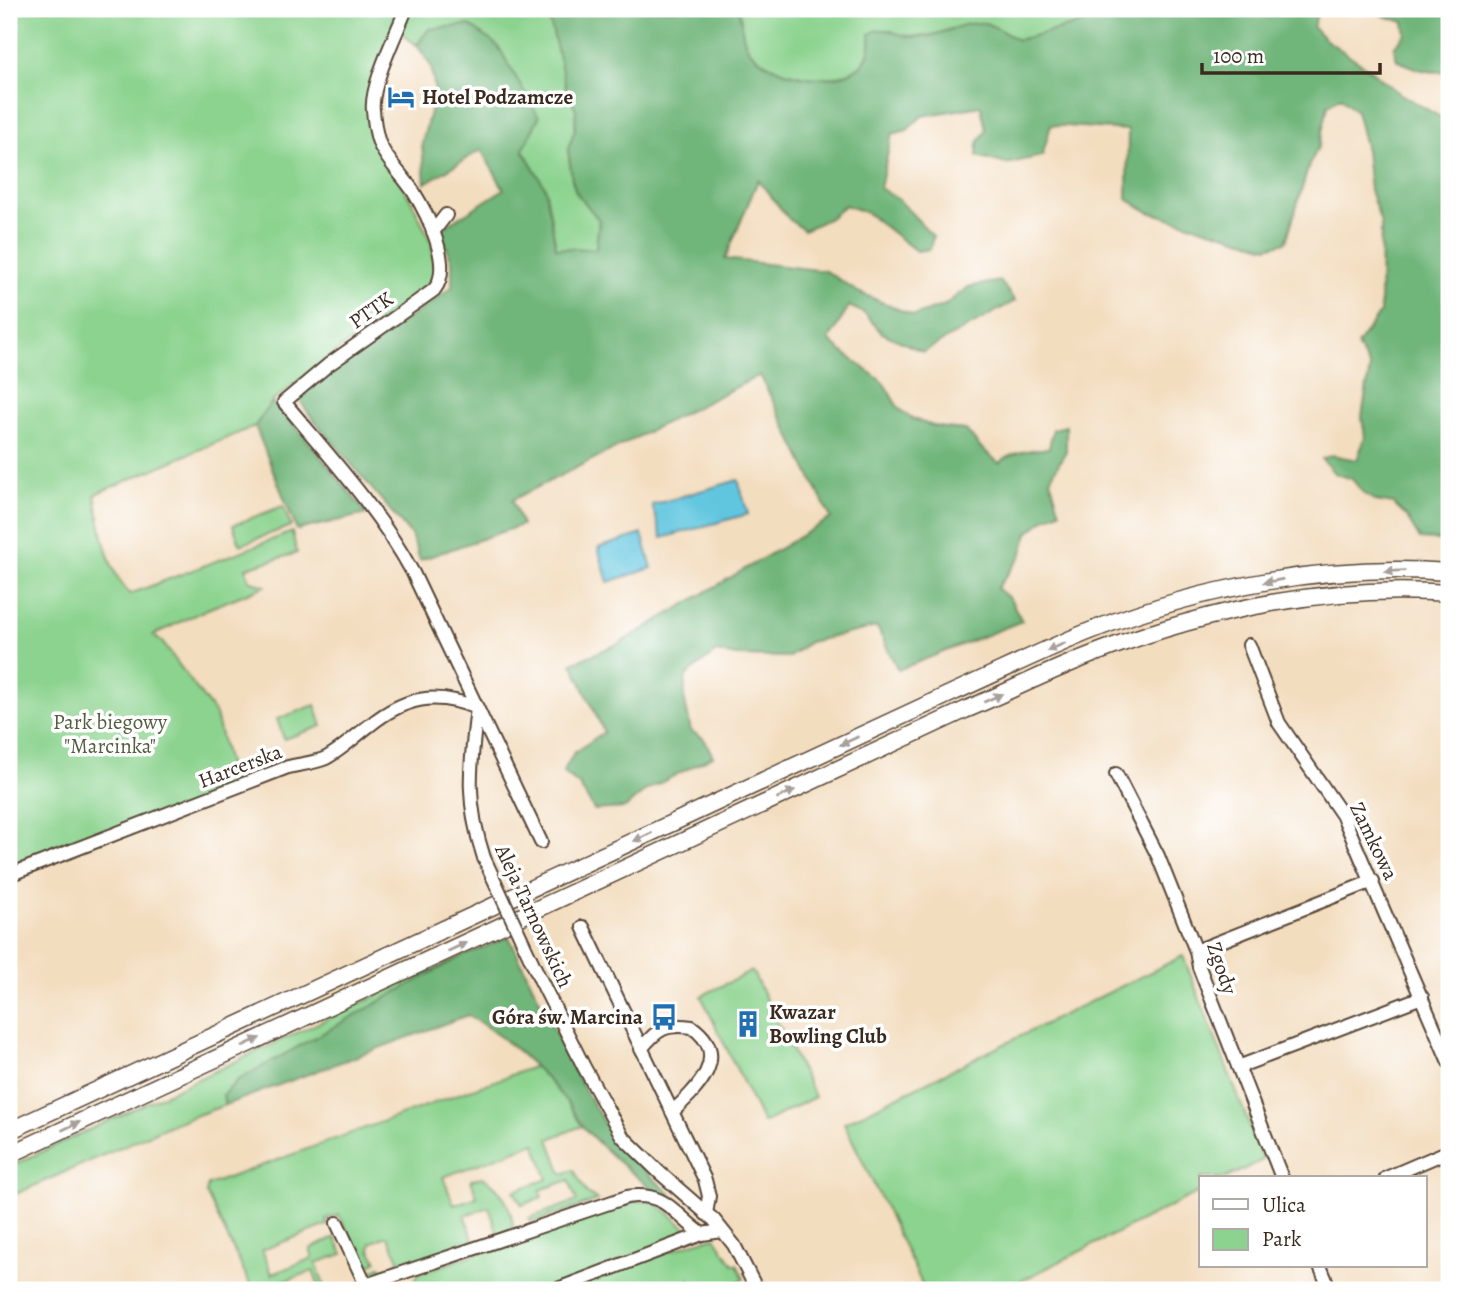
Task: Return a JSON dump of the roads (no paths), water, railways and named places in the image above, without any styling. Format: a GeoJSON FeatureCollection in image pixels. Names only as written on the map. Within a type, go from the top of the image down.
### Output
{"type":"FeatureCollection","features":[{"type":"Feature","properties":{"kind":"main road"},"geometry":{"type":"LineString","coordinates":[[9,1131],[1094,629],[1156,608],[1283,579],[1371,572],[1449,572]]}},
{"type":"Feature","properties":{"kind":"main road"},"geometry":{"type":"LineString","coordinates":[[9,1154],[965,710],[1100,651],[1180,623],[1235,610],[1290,601],[1387,593],[1449,593]]}},
{"type":"Feature","properties":{"kind":"street","name":"PTTK"},"geometry":{"type":"LineString","coordinates":[[284,402],[328,365],[439,284],[441,270],[433,232],[413,192],[380,147],[373,106],[375,90],[407,9]]}},
{"type":"Feature","properties":{"kind":"street"},"geometry":{"type":"LineString","coordinates":[[433,232],[446,215]]}},
{"type":"Feature","properties":{"kind":"street","name":"Aleja Tarnowskich"},"geometry":{"type":"LineString","coordinates":[[284,402],[394,537],[541,842]]}},
{"type":"Feature","properties":{"kind":"street","name":"Zamkowa"},"geometry":{"type":"LineString","coordinates":[[1250,645],[1279,723],[1343,816],[1449,1062]]}},
{"type":"Feature","properties":{"kind":"street","name":"Harcerska"},"geometry":{"type":"LineString","coordinates":[[9,875],[288,767],[323,760],[399,705],[425,698],[448,698],[477,708]]}},
{"type":"Feature","properties":{"kind":"street","name":"Aleja Tarnowskich"},"geometry":{"type":"LineString","coordinates":[[477,708],[469,795],[473,826],[484,858],[540,979],[584,1068],[622,1136],[722,1231],[734,1245],[757,1290]]}},
{"type":"Feature","properties":{"kind":"street","name":"Zgody"},"geometry":{"type":"LineString","coordinates":[[1116,774],[1158,856],[1281,1176]]}},
{"type":"Feature","properties":{"kind":"street"},"geometry":{"type":"LineString","coordinates":[[1196,951],[1373,881]]}},
{"type":"Feature","properties":{"kind":"street","name":"Aleja Tarnowskich"},"geometry":{"type":"LineString","coordinates":[[583,927],[705,1180],[709,1196],[706,1214]]}},
{"type":"Feature","properties":{"kind":"street"},"geometry":{"type":"LineString","coordinates":[[1238,1067],[1422,997]]}},
{"type":"Feature","properties":{"kind":"street"},"geometry":{"type":"LineString","coordinates":[[641,1049],[653,1035],[670,1026],[692,1027],[705,1039],[709,1067],[697,1088],[672,1112]]}},
{"type":"Feature","properties":{"kind":"street"},"geometry":{"type":"LineString","coordinates":[[1392,1176],[1449,1151]]}},
{"type":"Feature","properties":{"kind":"street"},"geometry":{"type":"LineString","coordinates":[[353,1290],[627,1197],[654,1197],[664,1202],[702,1234]]}},
{"type":"Feature","properties":{"kind":"street"},"geometry":{"type":"LineString","coordinates":[[337,1223],[366,1286]]}},
{"type":"Feature","properties":{"kind":"street"},"geometry":{"type":"LineString","coordinates":[[555,1290],[702,1234],[722,1231]]}},
{"type":"Feature","properties":{"kind":"street"},"geometry":{"type":"LineString","coordinates":[[1321,1268],[1330,1290]]}},
{"type":"Feature","properties":{"kind":"water"},"geometry":{"type":"Polygon","coordinates":[[[738,480],[748,514],[662,538],[652,505],[738,480]]]}},
{"type":"Feature","properties":{"kind":"water"},"geometry":{"type":"Polygon","coordinates":[[[642,534],[652,568],[608,582],[598,548],[642,534]]]}},
{"type":"Feature","properties":{"kind":"place","name":"Hotel Podzamcze"},"geometry":{"type":"Point","coordinates":[401,97]}},
{"type":"Feature","properties":{"kind":"place","name":"Góra św. Marcina"},"geometry":{"type":"Point","coordinates":[664,1017]}},
{"type":"Feature","properties":{"kind":"place","name":"Kwazar Bowling Club"},"geometry":{"type":"Point","coordinates":[748,1024]}},
{"type":"Feature","properties":{"kind":"park label","name":"Park biegowy \"Marcinka\""},"geometry":{"type":"Point","coordinates":[110,734]}}]}
